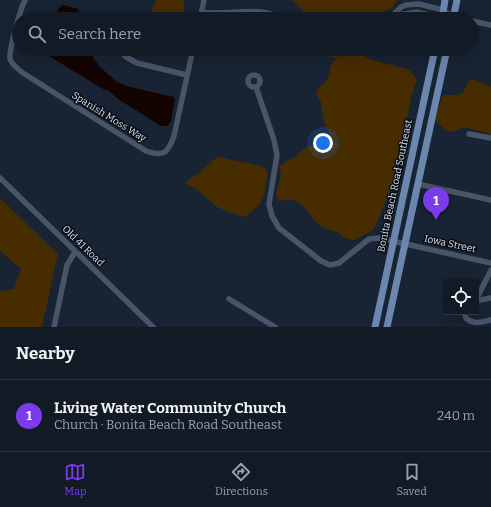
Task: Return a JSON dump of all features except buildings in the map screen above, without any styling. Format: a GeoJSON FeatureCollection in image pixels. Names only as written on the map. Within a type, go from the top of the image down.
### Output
{"type":"FeatureCollection","features":[{"type":"Feature","properties":{"kind":"main road"},"geometry":{"type":"LineString","coordinates":[[443,10],[445,0]]}},
{"type":"Feature","properties":{"kind":"main road"},"geometry":{"type":"LineString","coordinates":[[454,12],[457,0]]}},
{"type":"Feature","properties":{"kind":"main road","name":"Bonita Beach Road Southeast"},"geometry":{"type":"LineString","coordinates":[[375,327],[434,56]]}},
{"type":"Feature","properties":{"kind":"main road"},"geometry":{"type":"LineString","coordinates":[[387,327],[445,56]]}},
{"type":"Feature","properties":{"kind":"street","name":"Spanish Moss Way"},"geometry":{"type":"LineString","coordinates":[[20,12],[25,0]]}},
{"type":"Feature","properties":{"kind":"street"},"geometry":{"type":"LineString","coordinates":[[202,12],[204,0]]}},
{"type":"Feature","properties":{"kind":"street"},"geometry":{"type":"LineString","coordinates":[[410,12],[418,12],[420,2]]}},
{"type":"Feature","properties":{"kind":"street"},"geometry":{"type":"LineString","coordinates":[[396,12],[406,5],[420,2],[446,12]]}},
{"type":"Feature","properties":{"kind":"street"},"geometry":{"type":"LineString","coordinates":[[479,22],[491,25]]}},
{"type":"Feature","properties":{"kind":"street","name":"Spanish Moss Way"},"geometry":{"type":"LineString","coordinates":[[12,47],[10,60],[28,77],[146,151],[154,154],[162,153],[169,149],[174,136],[191,56]]}},
{"type":"Feature","properties":{"kind":"street"},"geometry":{"type":"LineString","coordinates":[[125,56],[137,63],[187,75]]}},
{"type":"Feature","properties":{"kind":"street","name":"Iowa Street"},"geometry":{"type":"LineString","coordinates":[[256,87],[274,140],[277,155],[269,204],[272,216],[279,228],[321,261],[330,265],[339,263],[369,239],[379,238],[491,263]]}},
{"type":"Feature","properties":{"kind":"street"},"geometry":{"type":"LineString","coordinates":[[469,134],[491,138]]}},
{"type":"Feature","properties":{"kind":"street","name":"Old 41 Road"},"geometry":{"type":"LineString","coordinates":[[0,178],[153,327]]}},
{"type":"Feature","properties":{"kind":"street"},"geometry":{"type":"LineString","coordinates":[[418,184],[491,200]]}},
{"type":"Feature","properties":{"kind":"street"},"geometry":{"type":"LineString","coordinates":[[54,327],[67,264],[75,252]]}},
{"type":"Feature","properties":{"kind":"street"},"geometry":{"type":"LineString","coordinates":[[479,294],[491,270]]}},
{"type":"Feature","properties":{"kind":"street"},"geometry":{"type":"LineString","coordinates":[[479,300],[491,298]]}},
{"type":"Feature","properties":{"kind":"street"},"geometry":{"type":"LineString","coordinates":[[229,299],[275,327]]}},
{"type":"Feature","properties":{"kind":"street"},"geometry":{"type":"LineString","coordinates":[[465,315],[466,318],[472,322],[491,320]]}},
{"type":"Feature","properties":{"kind":"shaded area"},"geometry":{"type":"Polygon","coordinates":[[[156,0],[184,0],[184,12],[152,12],[156,0]]]}},
{"type":"Feature","properties":{"kind":"shaded area"},"geometry":{"type":"Polygon","coordinates":[[[292,0],[398,0],[392,8],[382,12],[303,11],[292,0]]]}},
{"type":"Feature","properties":{"kind":"shaded area"},"geometry":{"type":"Polygon","coordinates":[[[63,5],[78,9],[79,12],[57,12],[63,5]]]}},
{"type":"Feature","properties":{"kind":"shaded area"},"geometry":{"type":"Polygon","coordinates":[[[49,56],[92,56],[100,67],[117,82],[130,87],[174,97],[175,100],[171,121],[167,126],[161,126],[118,99],[109,91],[103,89],[49,56]]]}},
{"type":"Feature","properties":{"kind":"shaded area"},"geometry":{"type":"Polygon","coordinates":[[[326,56],[365,56],[365,58],[407,69],[417,79],[412,94],[390,194],[374,229],[355,240],[351,240],[338,232],[323,227],[316,222],[300,203],[290,200],[282,201],[277,198],[276,195],[281,174],[279,168],[284,162],[295,157],[307,147],[321,142],[329,135],[324,123],[321,102],[316,94],[318,89],[328,78],[333,62],[338,58],[326,56]]]}},
{"type":"Feature","properties":{"kind":"shaded area"},"geometry":{"type":"Polygon","coordinates":[[[473,79],[491,87],[491,134],[463,127],[452,132],[446,131],[437,122],[436,116],[443,95],[457,95],[463,93],[468,82],[473,79]]]}},
{"type":"Feature","properties":{"kind":"shaded area"},"geometry":{"type":"Polygon","coordinates":[[[219,157],[261,166],[267,171],[266,183],[261,200],[255,209],[244,217],[217,207],[196,189],[187,185],[185,182],[219,157]]]}},
{"type":"Feature","properties":{"kind":"shaded area"},"geometry":{"type":"Polygon","coordinates":[[[0,198],[58,254],[42,327],[0,327],[0,291],[14,289],[21,269],[0,251],[0,198]]]}},
{"type":"Feature","properties":{"kind":"place","name":"Living Water Community Church"},"geometry":{"type":"Point","coordinates":[436,220]}}]}
